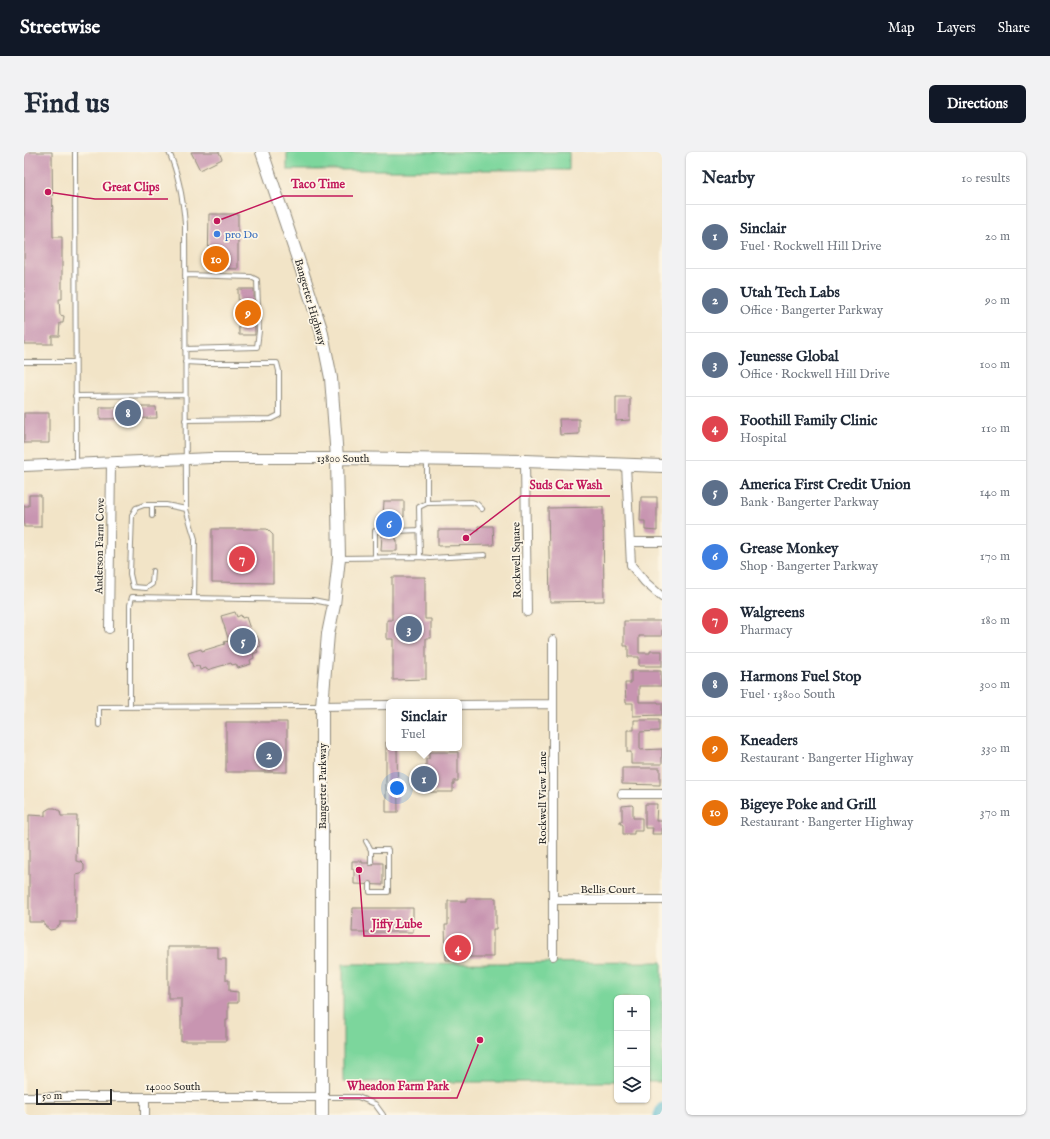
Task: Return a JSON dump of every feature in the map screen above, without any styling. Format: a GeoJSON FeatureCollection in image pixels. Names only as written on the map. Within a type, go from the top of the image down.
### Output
{"type":"FeatureCollection","features":[{"type":"Feature","properties":{"kind":"main road","name":"Bangerter Highway"},"geometry":{"type":"LineString","coordinates":[[262,152],[321,329],[331,378],[337,458]]}},
{"type":"Feature","properties":{"kind":"main road","name":"13800 South"},"geometry":{"type":"LineString","coordinates":[[337,458],[427,458],[662,466]]}},
{"type":"Feature","properties":{"kind":"main road","name":"Bangerter Parkway"},"geometry":{"type":"LineString","coordinates":[[322,1115],[322,706],[328,634],[334,604],[339,558],[337,458]]}},
{"type":"Feature","properties":{"kind":"street","name":"13800 South"},"geometry":{"type":"LineString","coordinates":[[24,466],[211,458],[337,458]]}},
{"type":"Feature","properties":{"kind":"street","name":"Rockwell Square"},"geometry":{"type":"LineString","coordinates":[[524,461],[528,612]]}},
{"type":"Feature","properties":{"kind":"street","name":"Anderson Farm Cove"},"geometry":{"type":"LineString","coordinates":[[109,629],[111,463]]}},
{"type":"Feature","properties":{"kind":"street"},"geometry":{"type":"LineString","coordinates":[[626,465],[631,564],[645,582],[662,597]]}},
{"type":"Feature","properties":{"kind":"street"},"geometry":{"type":"LineString","coordinates":[[630,542],[662,542]]}},
{"type":"Feature","properties":{"kind":"street","name":"Rockwell View Lane"},"geometry":{"type":"LineString","coordinates":[[553,640],[553,956]]}},
{"type":"Feature","properties":{"kind":"street"},"geometry":{"type":"LineString","coordinates":[[462,704],[552,704]]}},
{"type":"Feature","properties":{"kind":"street"},"geometry":{"type":"LineString","coordinates":[[322,706],[386,705]]}},
{"type":"Feature","properties":{"kind":"street"},"geometry":{"type":"LineString","coordinates":[[622,794],[662,794]]}},
{"type":"Feature","properties":{"kind":"street","name":"Bellis Court"},"geometry":{"type":"LineString","coordinates":[[554,900],[662,900]]}},
{"type":"Feature","properties":{"kind":"street","name":"14000 South"},"geometry":{"type":"LineString","coordinates":[[24,1097],[322,1097]]}},
{"type":"Feature","properties":{"kind":"street"},"geometry":{"type":"LineString","coordinates":[[145,1097],[145,1115]]}},
{"type":"Feature","properties":{"kind":"lane"},"geometry":{"type":"LineString","coordinates":[[75,152],[76,464]]}},
{"type":"Feature","properties":{"kind":"lane"},"geometry":{"type":"LineString","coordinates":[[169,152],[175,167],[182,195],[185,224],[186,509],[195,539],[194,598]]}},
{"type":"Feature","properties":{"kind":"lane"},"geometry":{"type":"LineString","coordinates":[[185,275],[251,277],[257,280],[259,331],[257,347],[185,349]]}},
{"type":"Feature","properties":{"kind":"lane"},"geometry":{"type":"LineString","coordinates":[[24,362],[75,362]]}},
{"type":"Feature","properties":{"kind":"lane"},"geometry":{"type":"LineString","coordinates":[[185,362],[277,363],[279,370],[278,415],[271,420],[185,420]]}},
{"type":"Feature","properties":{"kind":"lane"},"geometry":{"type":"LineString","coordinates":[[75,396],[185,395]]}},
{"type":"Feature","properties":{"kind":"lane"},"geometry":{"type":"LineString","coordinates":[[427,458],[427,502]]}},
{"type":"Feature","properties":{"kind":"lane"},"geometry":{"type":"LineString","coordinates":[[420,557],[420,507],[427,502],[472,502],[477,504],[482,509]]}},
{"type":"Feature","properties":{"kind":"lane"},"geometry":{"type":"LineString","coordinates":[[130,707],[130,605],[133,587],[130,574],[132,515],[136,508],[152,504],[186,509]]}},
{"type":"Feature","properties":{"kind":"lane"},"geometry":{"type":"LineString","coordinates":[[152,504],[152,516]]}},
{"type":"Feature","properties":{"kind":"lane"},"geometry":{"type":"LineString","coordinates":[[396,531],[420,530]]}},
{"type":"Feature","properties":{"kind":"lane"},"geometry":{"type":"LineString","coordinates":[[375,557],[375,531],[382,531]]}},
{"type":"Feature","properties":{"kind":"lane"},"geometry":{"type":"LineString","coordinates":[[339,558],[430,558],[484,555]]}},
{"type":"Feature","properties":{"kind":"lane"},"geometry":{"type":"LineString","coordinates":[[133,587],[146,588],[152,584],[153,571]]}},
{"type":"Feature","properties":{"kind":"lane"},"geometry":{"type":"LineString","coordinates":[[132,597],[313,600],[334,604]]}},
{"type":"Feature","properties":{"kind":"lane"},"geometry":{"type":"LineString","coordinates":[[99,725],[99,707],[322,706]]}},
{"type":"Feature","properties":{"kind":"lane"},"geometry":{"type":"LineString","coordinates":[[366,841],[371,850],[371,863]]}},
{"type":"Feature","properties":{"kind":"lane"},"geometry":{"type":"LineString","coordinates":[[370,884],[370,892],[388,892],[388,850],[371,850]]}},
{"type":"Feature","properties":{"kind":"lane"},"geometry":{"type":"LineString","coordinates":[[322,1097],[358,1097],[375,1104],[383,1115]]}},
{"type":"Feature","properties":{"kind":"green space"},"geometry":{"type":"Polygon","coordinates":[[[287,152],[569,152],[569,170],[287,170],[287,152]]]}},
{"type":"Feature","properties":{"kind":"green space"},"geometry":{"type":"Polygon","coordinates":[[[662,962],[662,1082],[650,1082],[650,995],[614,995],[614,1082],[343,1082],[343,964],[662,962]]]}},
{"type":"Feature","properties":{"kind":"building"},"geometry":{"type":"Polygon","coordinates":[[[24,152],[52,152],[53,237],[62,237],[62,299],[59,299],[60,315],[64,316],[63,323],[60,323],[59,336],[52,336],[52,344],[24,344],[24,152]]]}},
{"type":"Feature","properties":{"kind":"building"},"geometry":{"type":"Polygon","coordinates":[[[191,152],[219,152],[222,159],[200,170],[191,152]]]}},
{"type":"Feature","properties":{"kind":"building"},"geometry":{"type":"Polygon","coordinates":[[[209,214],[238,214],[238,269],[208,268],[209,214]]]}},
{"type":"Feature","properties":{"kind":"building"},"geometry":{"type":"Polygon","coordinates":[[[238,289],[254,289],[255,335],[239,335],[238,289]]]}},
{"type":"Feature","properties":{"kind":"building"},"geometry":{"type":"Polygon","coordinates":[[[616,397],[630,397],[630,420],[616,421],[616,397]]]}},
{"type":"Feature","properties":{"kind":"building"},"geometry":{"type":"Polygon","coordinates":[[[100,407],[156,407],[157,418],[100,419],[100,407]]]}},
{"type":"Feature","properties":{"kind":"building"},"geometry":{"type":"Polygon","coordinates":[[[24,413],[49,413],[49,443],[24,443],[24,413]]]}},
{"type":"Feature","properties":{"kind":"building"},"geometry":{"type":"Polygon","coordinates":[[[559,419],[579,419],[579,434],[560,435],[559,419]]]}},
{"type":"Feature","properties":{"kind":"building"},"geometry":{"type":"Polygon","coordinates":[[[29,495],[41,495],[41,527],[24,527],[24,506],[29,506],[29,495]]]}},
{"type":"Feature","properties":{"kind":"building"},"geometry":{"type":"Polygon","coordinates":[[[641,497],[657,497],[657,531],[645,530],[645,521],[640,521],[641,497]]]}},
{"type":"Feature","properties":{"kind":"building"},"geometry":{"type":"Polygon","coordinates":[[[384,501],[404,501],[404,517],[396,517],[397,551],[381,551],[384,501]]]}},
{"type":"Feature","properties":{"kind":"building"},"geometry":{"type":"Polygon","coordinates":[[[603,507],[604,601],[550,602],[548,508],[603,507]]]}},
{"type":"Feature","properties":{"kind":"building"},"geometry":{"type":"Polygon","coordinates":[[[478,526],[493,526],[494,545],[438,546],[438,530],[478,530],[478,526]]]}},
{"type":"Feature","properties":{"kind":"building"},"geometry":{"type":"Polygon","coordinates":[[[212,529],[267,529],[273,535],[273,583],[212,582],[212,529]]]}},
{"type":"Feature","properties":{"kind":"building"},"geometry":{"type":"Polygon","coordinates":[[[392,577],[425,577],[425,619],[431,619],[431,638],[426,638],[426,679],[393,680],[393,639],[387,639],[387,620],[392,620],[392,577]]]}},
{"type":"Feature","properties":{"kind":"building"},"geometry":{"type":"Polygon","coordinates":[[[235,612],[237,617],[241,615],[242,618],[246,617],[253,638],[257,636],[261,646],[256,648],[258,652],[253,654],[254,658],[250,660],[251,664],[238,668],[236,664],[232,665],[231,663],[207,670],[206,668],[200,670],[199,666],[193,667],[188,653],[201,649],[202,651],[225,644],[224,642],[229,641],[221,616],[235,612]]]}},
{"type":"Feature","properties":{"kind":"building"},"geometry":{"type":"Polygon","coordinates":[[[624,621],[662,621],[662,636],[639,636],[639,653],[662,651],[662,666],[639,666],[639,657],[628,657],[628,646],[624,646],[624,621]]]}},
{"type":"Feature","properties":{"kind":"building"},"geometry":{"type":"Polygon","coordinates":[[[631,671],[661,671],[661,686],[639,686],[639,702],[662,703],[662,715],[633,716],[633,703],[626,703],[625,683],[631,683],[631,671]]]}},
{"type":"Feature","properties":{"kind":"building"},"geometry":{"type":"Polygon","coordinates":[[[634,720],[659,720],[659,731],[640,732],[640,750],[662,749],[662,764],[631,764],[631,752],[627,752],[627,730],[634,730],[634,720]]]}},
{"type":"Feature","properties":{"kind":"building"},"geometry":{"type":"Polygon","coordinates":[[[226,722],[287,722],[287,772],[226,772],[226,722]]]}},
{"type":"Feature","properties":{"kind":"building"},"geometry":{"type":"Polygon","coordinates":[[[386,751],[397,751],[398,812],[386,812],[386,751]]]}},
{"type":"Feature","properties":{"kind":"building"},"geometry":{"type":"Polygon","coordinates":[[[429,752],[458,752],[458,781],[454,781],[453,792],[429,792],[429,786],[426,786],[426,759],[429,759],[429,752]]]}},
{"type":"Feature","properties":{"kind":"building"},"geometry":{"type":"Polygon","coordinates":[[[622,768],[660,768],[660,785],[622,784],[622,768]]]}},
{"type":"Feature","properties":{"kind":"building"},"geometry":{"type":"Polygon","coordinates":[[[645,804],[657,804],[656,821],[662,821],[662,834],[652,834],[653,828],[645,828],[645,804]]]}},
{"type":"Feature","properties":{"kind":"building"},"geometry":{"type":"Polygon","coordinates":[[[632,805],[633,818],[642,818],[642,831],[634,831],[634,834],[623,834],[623,825],[620,823],[620,821],[622,821],[622,806],[632,805]]]}},
{"type":"Feature","properties":{"kind":"building"},"geometry":{"type":"Polygon","coordinates":[[[50,808],[55,808],[60,811],[61,816],[77,816],[76,861],[81,862],[84,865],[84,870],[81,874],[76,875],[76,922],[60,922],[60,925],[55,929],[50,930],[44,925],[44,922],[29,922],[29,815],[45,816],[45,811],[50,808]]]}},
{"type":"Feature","properties":{"kind":"building"},"geometry":{"type":"Polygon","coordinates":[[[352,861],[362,861],[362,863],[383,863],[383,885],[354,884],[354,869],[352,869],[352,861]]]}},
{"type":"Feature","properties":{"kind":"building"},"geometry":{"type":"Polygon","coordinates":[[[466,898],[496,898],[496,929],[493,929],[493,957],[464,957],[464,960],[446,960],[445,925],[448,925],[448,901],[466,901],[466,898]]]}},
{"type":"Feature","properties":{"kind":"building"},"geometry":{"type":"Polygon","coordinates":[[[353,908],[413,908],[413,932],[352,932],[353,908]]]}},
{"type":"Feature","properties":{"kind":"building"},"geometry":{"type":"Polygon","coordinates":[[[168,947],[218,947],[218,959],[226,959],[226,980],[229,980],[229,991],[238,992],[238,1003],[228,1003],[226,1041],[181,1041],[181,998],[168,998],[168,947]]]}},
{"type":"Feature","properties":{"kind":"waterway"},"geometry":{"type":"LineString","coordinates":[[659,1115],[662,1108]]}},
{"type":"Feature","properties":{"kind":"place","name":"Great Clips"},"geometry":{"type":"Point","coordinates":[48,192]}},
{"type":"Feature","properties":{"kind":"place","name":"Taco Time"},"geometry":{"type":"Point","coordinates":[217,221]}},
{"type":"Feature","properties":{"kind":"place","name":"pro Do"},"geometry":{"type":"Point","coordinates":[217,234]}},
{"type":"Feature","properties":{"kind":"place","name":"Bigeye Poke and Grill"},"geometry":{"type":"Point","coordinates":[216,259]}},
{"type":"Feature","properties":{"kind":"place","name":"Kneaders"},"geometry":{"type":"Point","coordinates":[248,313]}},
{"type":"Feature","properties":{"kind":"place","name":"Harmons Fuel Stop"},"geometry":{"type":"Point","coordinates":[128,413]}},
{"type":"Feature","properties":{"kind":"place","name":"Grease Monkey"},"geometry":{"type":"Point","coordinates":[389,524]}},
{"type":"Feature","properties":{"kind":"place","name":"Suds Car Wash"},"geometry":{"type":"Point","coordinates":[466,538]}},
{"type":"Feature","properties":{"kind":"place","name":"Walgreens"},"geometry":{"type":"Point","coordinates":[242,559]}},
{"type":"Feature","properties":{"kind":"place","name":"Jeunesse Global"},"geometry":{"type":"Point","coordinates":[409,629]}},
{"type":"Feature","properties":{"kind":"place","name":"America First Credit Union"},"geometry":{"type":"Point","coordinates":[243,641]}},
{"type":"Feature","properties":{"kind":"place","name":"Utah Tech Labs"},"geometry":{"type":"Point","coordinates":[269,755]}},
{"type":"Feature","properties":{"kind":"place","name":"Sinclair"},"geometry":{"type":"Point","coordinates":[424,779]}},
{"type":"Feature","properties":{"kind":"place","name":"Jiffy Lube"},"geometry":{"type":"Point","coordinates":[359,870]}},
{"type":"Feature","properties":{"kind":"place","name":"Foothill Family Clinic"},"geometry":{"type":"Point","coordinates":[458,948]}},
{"type":"Feature","properties":{"kind":"place","name":"Wheadon Farm Park"},"geometry":{"type":"Point","coordinates":[480,1040]}}]}
